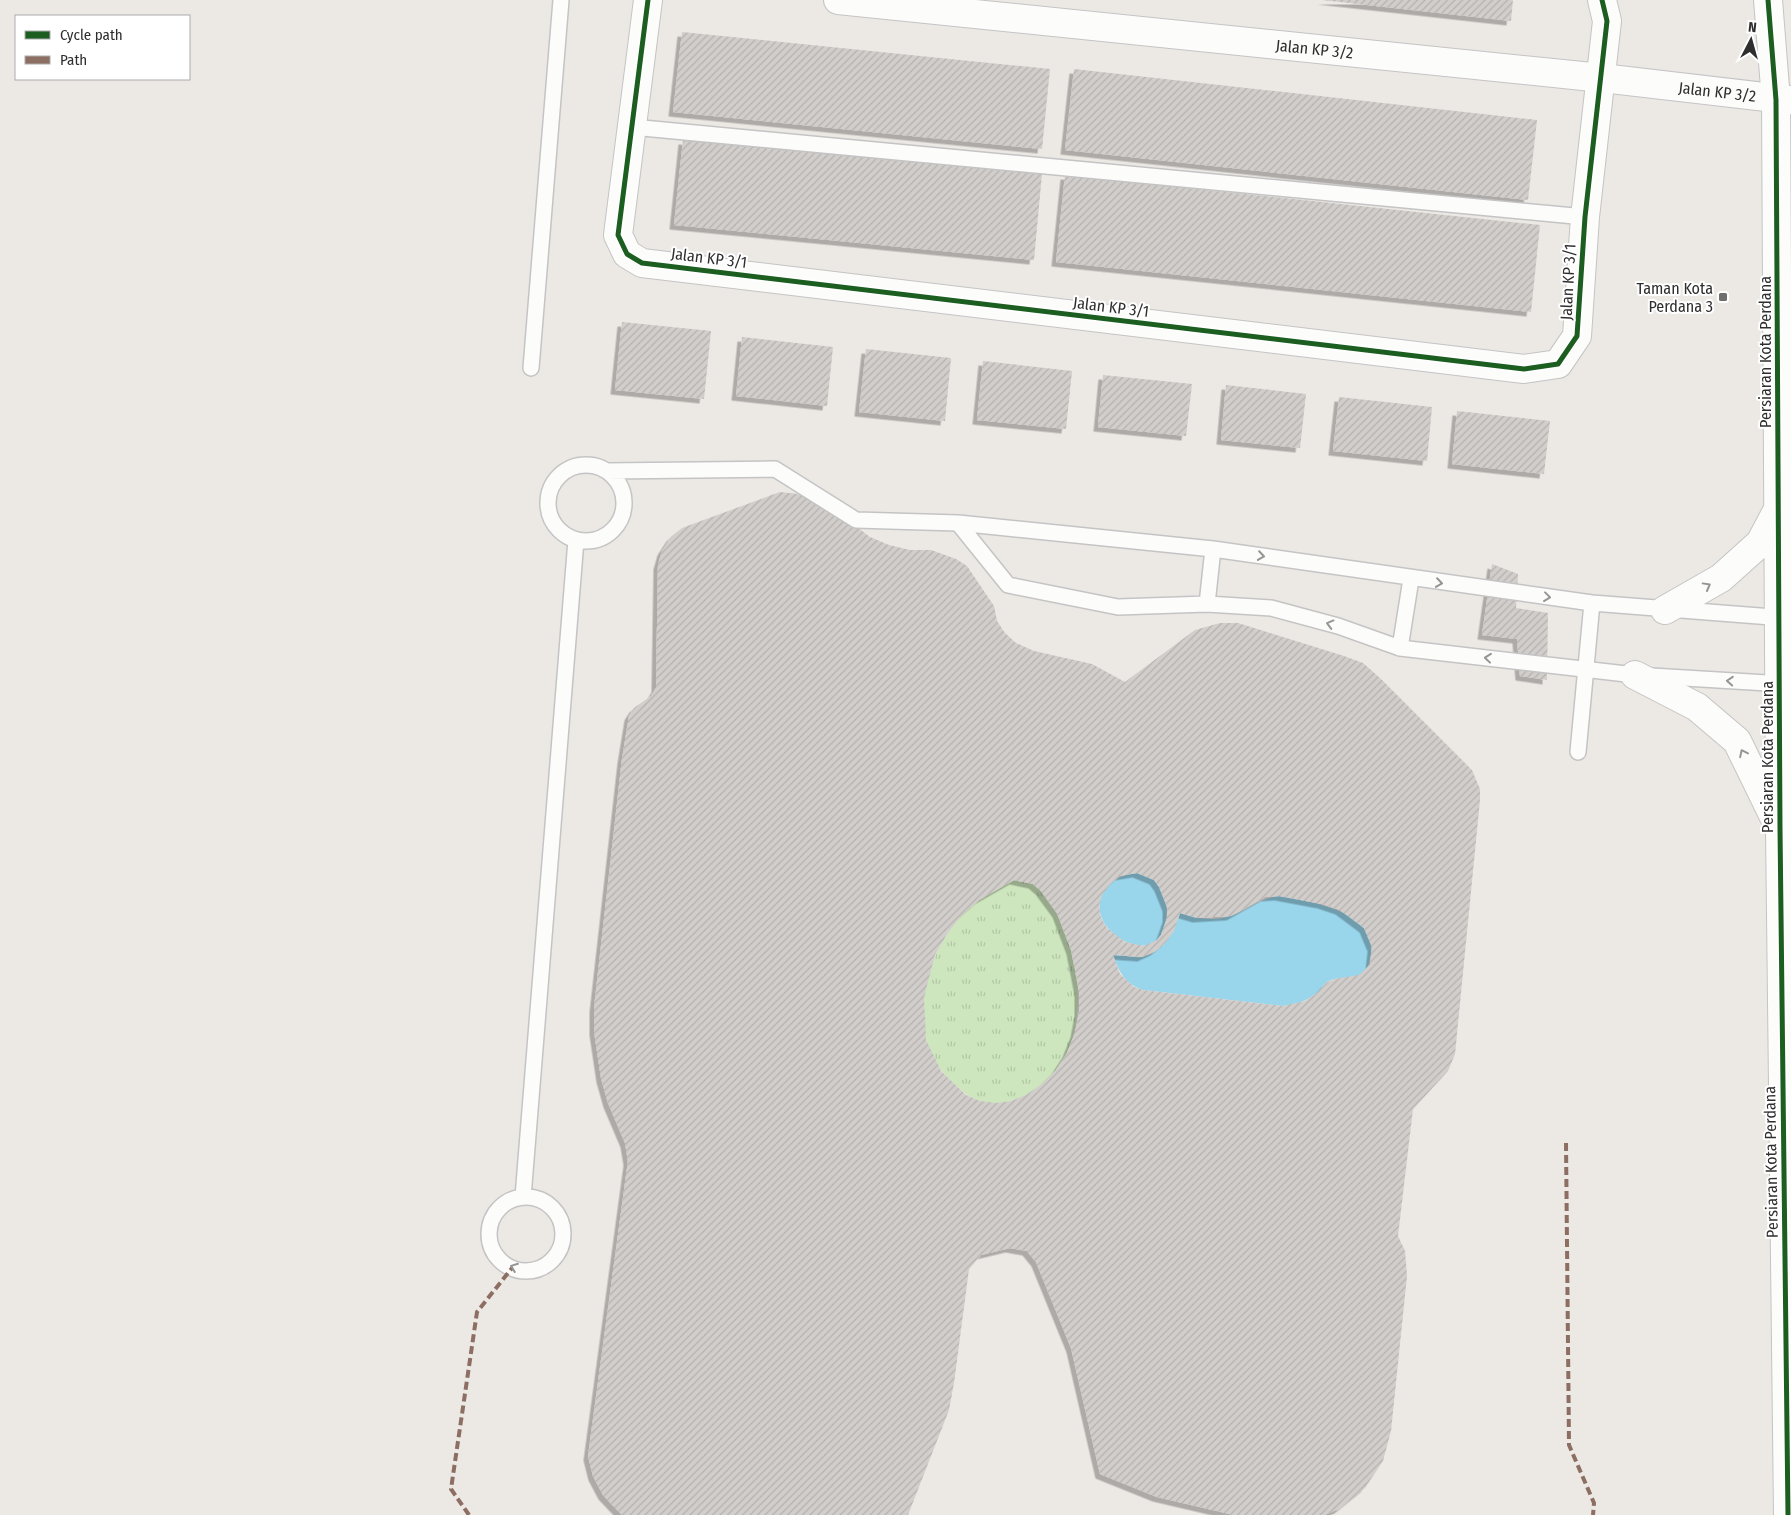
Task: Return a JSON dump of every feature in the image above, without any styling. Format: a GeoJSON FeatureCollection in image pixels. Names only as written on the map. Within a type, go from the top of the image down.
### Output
{"type":"FeatureCollection","features":[{"type":"Feature","properties":{"kind":"street","name":"Jalan KP 3/1"},"geometry":{"type":"LineString","coordinates":[[648,0],[618,235],[626,254],[642,263],[1524,369],[1558,364],[1577,336],[1585,217],[1607,21],[1602,0]]}},
{"type":"Feature","properties":{"kind":"street","name":"Jalan KP 3/2"},"geometry":{"type":"LineString","coordinates":[[838,0],[1602,78],[1784,100]]}},
{"type":"Feature","properties":{"kind":"street","name":"Persiaran Kota Perdana"},"geometry":{"type":"LineString","coordinates":[[1768,0],[1784,100],[1778,508],[1785,618],[1785,684],[1780,828],[1787,1046],[1788,1515]]}},
{"type":"Feature","properties":{"kind":"street"},"geometry":{"type":"LineString","coordinates":[[1664,610],[1721,578],[1760,543],[1778,508]]}},
{"type":"Feature","properties":{"kind":"street"},"geometry":{"type":"LineString","coordinates":[[1635,675],[1697,707],[1737,741],[1780,828]]}},
{"type":"Feature","properties":{"kind":"lane"},"geometry":{"type":"LineString","coordinates":[[531,368],[562,0]]}},
{"type":"Feature","properties":{"kind":"lane"},"geometry":{"type":"LineString","coordinates":[[632,127],[1585,217]]}},
{"type":"Feature","properties":{"kind":"lane"},"geometry":{"type":"LineString","coordinates":[[582,465],[595,466],[607,471],[616,479],[623,495],[623,512],[618,523],[610,532],[600,538],[576,540],[565,534],[555,525],[549,513],[548,500],[551,487],[558,476],[569,468],[582,465]]}},
{"type":"Feature","properties":{"kind":"lane"},"geometry":{"type":"LineString","coordinates":[[607,471],[775,469],[856,520],[958,523],[1213,549],[1411,579],[1592,603],[1785,618]]}},
{"type":"Feature","properties":{"kind":"lane"},"geometry":{"type":"LineString","coordinates":[[958,523],[1008,584],[1118,607],[1208,604],[1271,608],[1338,626],[1400,648],[1635,675],[1785,684]]}},
{"type":"Feature","properties":{"kind":"lane"},"geometry":{"type":"LineString","coordinates":[[523,1197],[576,540]]}},
{"type":"Feature","properties":{"kind":"lane"},"geometry":{"type":"LineString","coordinates":[[1208,604],[1213,549]]}},
{"type":"Feature","properties":{"kind":"lane"},"geometry":{"type":"LineString","coordinates":[[1400,648],[1411,579]]}},
{"type":"Feature","properties":{"kind":"lane"},"geometry":{"type":"LineString","coordinates":[[1578,752],[1592,603]]}},
{"type":"Feature","properties":{"kind":"lane"},"geometry":{"type":"LineString","coordinates":[[523,1197],[536,1198],[546,1203],[555,1212],[563,1234],[561,1246],[551,1260],[536,1269],[512,1268],[501,1261],[493,1252],[489,1240],[489,1228],[494,1216],[501,1207],[511,1200],[523,1197]]}},
{"type":"Feature","properties":{"kind":"green space"},"geometry":{"type":"Polygon","coordinates":[[[1014,880],[1030,883],[1044,894],[1065,931],[1074,960],[1078,990],[1076,1021],[1068,1049],[1054,1074],[1033,1092],[1005,1102],[992,1103],[970,1097],[935,1062],[926,1040],[923,1002],[932,964],[950,930],[973,905],[1014,880]]]}},
{"type":"Feature","properties":{"kind":"water"},"geometry":{"type":"Polygon","coordinates":[[[1137,873],[1149,877],[1160,886],[1167,907],[1166,922],[1161,935],[1153,943],[1142,946],[1118,937],[1108,928],[1101,916],[1100,903],[1105,890],[1112,883],[1123,876],[1137,873]]]}},
{"type":"Feature","properties":{"kind":"water"},"geometry":{"type":"Polygon","coordinates":[[[1279,896],[1322,905],[1352,918],[1363,927],[1370,939],[1371,953],[1365,971],[1352,977],[1329,981],[1308,999],[1283,1006],[1143,990],[1127,981],[1115,961],[1113,955],[1142,957],[1156,951],[1167,941],[1180,913],[1205,919],[1224,918],[1265,899],[1279,896]]]}},
{"type":"Feature","properties":{"kind":"building"},"geometry":{"type":"Polygon","coordinates":[[[1322,0],[1513,0],[1511,21],[1322,0]]]}},
{"type":"Feature","properties":{"kind":"building"},"geometry":{"type":"Polygon","coordinates":[[[682,32],[1050,69],[1042,149],[673,112],[682,32]]]}},
{"type":"Feature","properties":{"kind":"building"},"geometry":{"type":"Polygon","coordinates":[[[1074,69],[1537,120],[1528,200],[1065,150],[1074,69]]]}},
{"type":"Feature","properties":{"kind":"building"},"geometry":{"type":"Polygon","coordinates":[[[683,140],[1042,174],[1034,260],[674,225],[683,140]]]}},
{"type":"Feature","properties":{"kind":"building"},"geometry":{"type":"Polygon","coordinates":[[[1065,175],[1540,225],[1531,312],[1056,262],[1065,175]]]}},
{"type":"Feature","properties":{"kind":"building"},"geometry":{"type":"Polygon","coordinates":[[[622,322],[711,331],[704,399],[615,390],[622,322]]]}},
{"type":"Feature","properties":{"kind":"building"},"geometry":{"type":"Polygon","coordinates":[[[742,337],[833,347],[827,406],[736,396],[742,337]]]}},
{"type":"Feature","properties":{"kind":"building"},"geometry":{"type":"Polygon","coordinates":[[[866,349],[951,358],[945,421],[859,412],[866,349]]]}},
{"type":"Feature","properties":{"kind":"building"},"geometry":{"type":"Polygon","coordinates":[[[983,361],[1072,371],[1066,429],[977,420],[983,361]]]}},
{"type":"Feature","properties":{"kind":"building"},"geometry":{"type":"Polygon","coordinates":[[[1103,375],[1192,384],[1186,436],[1098,427],[1103,375]]]}},
{"type":"Feature","properties":{"kind":"building"},"geometry":{"type":"Polygon","coordinates":[[[1226,385],[1306,394],[1300,448],[1221,440],[1226,385]]]}},
{"type":"Feature","properties":{"kind":"building"},"geometry":{"type":"Polygon","coordinates":[[[1339,397],[1432,407],[1427,461],[1333,451],[1339,397]]]}},
{"type":"Feature","properties":{"kind":"building"},"geometry":{"type":"Polygon","coordinates":[[[1457,411],[1550,421],[1544,474],[1452,464],[1457,411]]]}},
{"type":"Feature","properties":{"kind":"building"},"geometry":{"type":"Polygon","coordinates":[[[780,492],[798,494],[828,505],[870,537],[889,545],[910,550],[931,550],[956,559],[967,566],[994,606],[997,621],[1005,633],[1016,643],[1034,651],[1092,664],[1125,682],[1195,630],[1220,623],[1238,623],[1363,663],[1472,770],[1480,789],[1480,800],[1455,1054],[1448,1071],[1413,1109],[1398,1236],[1405,1251],[1407,1276],[1391,1431],[1383,1461],[1365,1488],[1339,1509],[1324,1515],[1234,1515],[1157,1497],[1100,1474],[1071,1348],[1036,1262],[1027,1251],[1010,1248],[981,1255],[969,1269],[949,1410],[908,1515],[622,1515],[603,1495],[593,1476],[588,1456],[628,1161],[625,1143],[608,1103],[601,1078],[594,1031],[594,1008],[622,759],[629,716],[634,708],[651,696],[656,688],[658,565],[662,551],[671,537],[682,528],[780,492]],[[1137,873],[1119,876],[1112,882],[1102,895],[1099,906],[1101,918],[1107,928],[1125,942],[1144,946],[1157,940],[1161,935],[1167,918],[1167,907],[1154,880],[1137,873]],[[1014,880],[979,900],[961,916],[947,934],[935,955],[924,997],[926,1040],[941,1071],[966,1095],[980,1101],[996,1103],[1011,1101],[1026,1095],[1042,1084],[1056,1070],[1067,1053],[1075,1033],[1079,1012],[1079,991],[1071,950],[1057,913],[1040,890],[1033,884],[1014,880]],[[1279,896],[1265,897],[1231,916],[1197,918],[1180,913],[1174,931],[1166,942],[1155,951],[1142,957],[1113,955],[1120,974],[1134,987],[1143,990],[1283,1006],[1305,1001],[1317,993],[1326,983],[1334,979],[1359,975],[1370,965],[1372,947],[1364,928],[1340,910],[1322,904],[1279,896]]]}},
{"type":"Feature","properties":{"kind":"building"},"geometry":{"type":"Polygon","coordinates":[[[1492,564],[1518,574],[1516,608],[1548,613],[1547,680],[1520,676],[1517,639],[1482,635],[1492,564]]]}},
{"type":"Feature","properties":{"kind":"marked path"},"geometry":{"type":"LineString","coordinates":[[1566,1143],[1569,1445],[1594,1503],[1593,1515]]}},
{"type":"Feature","properties":{"kind":"marked path"},"geometry":{"type":"LineString","coordinates":[[469,1515],[451,1489],[477,1312],[512,1268]]}},
{"type":"Feature","properties":{"kind":"cycle path"},"geometry":{"type":"LineString","coordinates":[[648,0],[618,235],[627,254],[642,263],[1524,369],[1558,364],[1577,336],[1585,217],[1607,21],[1602,0]]}},
{"type":"Feature","properties":{"kind":"cycle path"},"geometry":{"type":"LineString","coordinates":[[1768,0],[1776,100],[1780,828],[1788,1515]]}},
{"type":"Feature","properties":{"kind":"place","name":"Taman Kota Perdana 3"},"geometry":{"type":"Point","coordinates":[1723,297]}}]}
